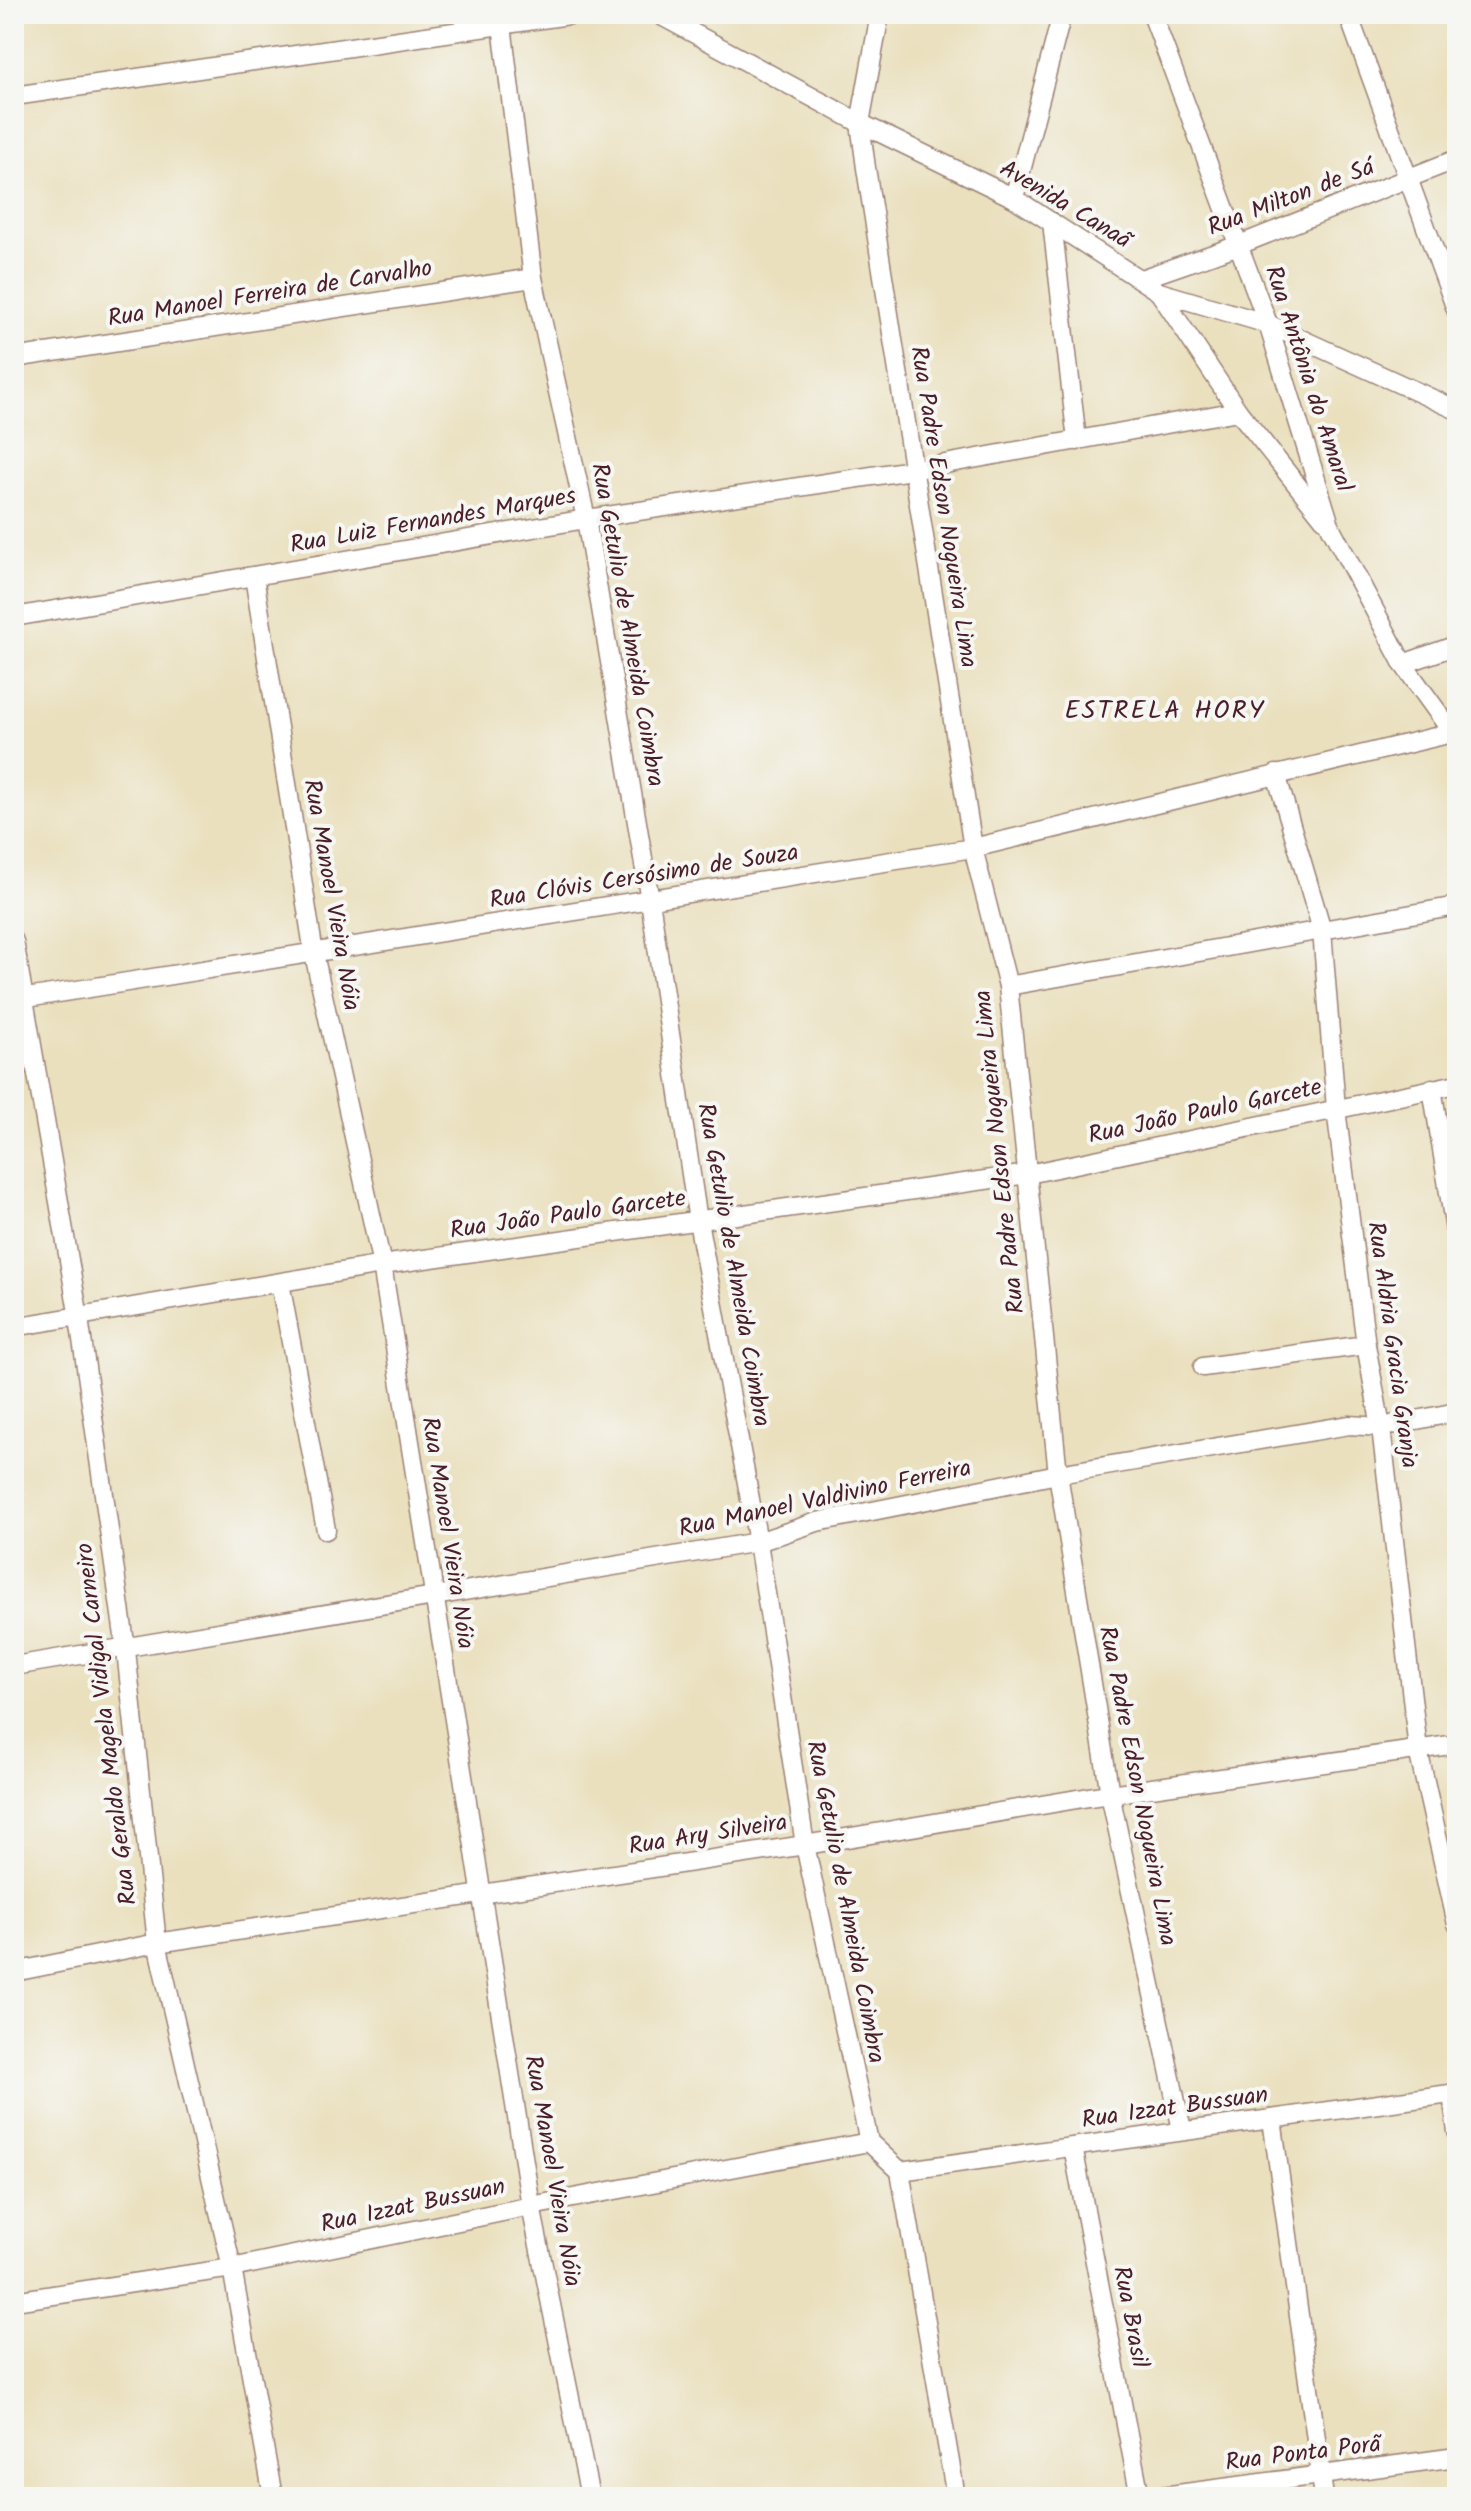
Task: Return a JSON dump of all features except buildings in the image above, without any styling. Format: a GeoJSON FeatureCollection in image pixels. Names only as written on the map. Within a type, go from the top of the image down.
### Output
{"type":"FeatureCollection","features":[{"type":"Feature","properties":{"kind":"street"},"geometry":{"type":"LineString","coordinates":[[14,96],[576,14]]}},
{"type":"Feature","properties":{"kind":"street","name":"Avenida Canaã"},"geometry":{"type":"LineString","coordinates":[[658,14],[860,123],[1014,198],[1159,292],[1268,324],[1457,410]]}},
{"type":"Feature","properties":{"kind":"street"},"geometry":{"type":"LineString","coordinates":[[860,123],[880,14]]}},
{"type":"Feature","properties":{"kind":"street"},"geometry":{"type":"LineString","coordinates":[[1014,198],[1062,14]]}},
{"type":"Feature","properties":{"kind":"street","name":"Rua Antônia do Amaral"},"geometry":{"type":"LineString","coordinates":[[1152,14],[1268,324],[1331,528],[1403,664],[1455,736]]}},
{"type":"Feature","properties":{"kind":"street"},"geometry":{"type":"LineString","coordinates":[[1348,14],[1457,312]]}},
{"type":"Feature","properties":{"kind":"street","name":"Rua Getulio de Almeida Coimbra"},"geometry":{"type":"LineString","coordinates":[[502,25],[533,278],[586,519],[650,900],[698,1221],[758,1542],[805,1845],[869,2142]]}},
{"type":"Feature","properties":{"kind":"street","name":"Rua Padre Edson Nogueira Lima"},"geometry":{"type":"LineString","coordinates":[[860,123],[973,848],[1008,986],[1058,1474],[1110,1794],[1182,2130]]}},
{"type":"Feature","properties":{"kind":"street","name":"Rua Milton de Sá"},"geometry":{"type":"LineString","coordinates":[[1141,279],[1239,245],[1457,159]]}},
{"type":"Feature","properties":{"kind":"street"},"geometry":{"type":"LineString","coordinates":[[1052,222],[1077,441]]}},
{"type":"Feature","properties":{"kind":"street","name":"Rua Manoel Ferreira de Carvalho"},"geometry":{"type":"LineString","coordinates":[[14,358],[533,278]]}},
{"type":"Feature","properties":{"kind":"street"},"geometry":{"type":"LineString","coordinates":[[1159,292],[1238,411],[1331,528]]}},
{"type":"Feature","properties":{"kind":"street","name":"Rua Luiz Fernandes Marques"},"geometry":{"type":"LineString","coordinates":[[14,617],[586,519],[912,470],[1238,411]]}},
{"type":"Feature","properties":{"kind":"street","name":"Rua Manoel Vieira Nóia"},"geometry":{"type":"LineString","coordinates":[[254,576],[314,954],[382,1265],[431,1595],[531,2206],[590,2497]]}},
{"type":"Feature","properties":{"kind":"street"},"geometry":{"type":"LineString","coordinates":[[1403,664],[1457,645]]}},
{"type":"Feature","properties":{"kind":"street","name":"Rua Clóvis Cersósimo de Souza"},"geometry":{"type":"LineString","coordinates":[[19,999],[973,848],[1276,774],[1455,736]]}},
{"type":"Feature","properties":{"kind":"street","name":"Rua Aldria Gracia Granja"},"geometry":{"type":"LineString","coordinates":[[1276,774],[1322,930],[1336,1109],[1366,1345],[1381,1427],[1418,1750],[1457,1924]]}},
{"type":"Feature","properties":{"kind":"street"},"geometry":{"type":"LineString","coordinates":[[1008,986],[1457,906]]}},
{"type":"Feature","properties":{"kind":"street","name":"Rua Geraldo Magela Vidigal Carneiro"},"geometry":{"type":"LineString","coordinates":[[14,941],[19,999],[79,1318],[126,1650],[157,1943],[232,2268],[273,2497]]}},
{"type":"Feature","properties":{"kind":"street","name":"Rua João Paulo Garcete"},"geometry":{"type":"LineString","coordinates":[[14,1327],[382,1265],[1028,1174],[1457,1084]]}},
{"type":"Feature","properties":{"kind":"street"},"geometry":{"type":"LineString","coordinates":[[1432,1088],[1457,1242]]}},
{"type":"Feature","properties":{"kind":"street"},"geometry":{"type":"LineString","coordinates":[[280,1283],[326,1530]]}},
{"type":"Feature","properties":{"kind":"street"},"geometry":{"type":"LineString","coordinates":[[1203,1367],[1366,1345]]}},
{"type":"Feature","properties":{"kind":"street","name":"Rua Manoel Valdivino Ferreira"},"geometry":{"type":"LineString","coordinates":[[14,1666],[126,1650],[431,1595],[758,1542],[817,1522],[1058,1474],[1349,1425],[1381,1427],[1457,1412]]}},
{"type":"Feature","properties":{"kind":"street","name":"Rua Ary Silveira"},"geometry":{"type":"LineString","coordinates":[[14,1972],[157,1943],[805,1845],[1110,1794],[1457,1744]]}},
{"type":"Feature","properties":{"kind":"street"},"geometry":{"type":"LineString","coordinates":[[1455,2093],[1457,2132]]}},
{"type":"Feature","properties":{"kind":"street","name":"Rua Izzat Bussuan"},"geometry":{"type":"LineString","coordinates":[[900,2171],[1455,2093]]}},
{"type":"Feature","properties":{"kind":"street"},"geometry":{"type":"LineString","coordinates":[[1272,2119],[1324,2497]]}},
{"type":"Feature","properties":{"kind":"street"},"geometry":{"type":"LineString","coordinates":[[869,2142],[900,2171],[956,2497]]}},
{"type":"Feature","properties":{"kind":"street","name":"Rua Izzat Bussuan"},"geometry":{"type":"LineString","coordinates":[[14,2301],[232,2268],[531,2206],[869,2142]]}},
{"type":"Feature","properties":{"kind":"street","name":"Rua Brasil"},"geometry":{"type":"LineString","coordinates":[[1073,2147],[1140,2497]]}},
{"type":"Feature","properties":{"kind":"street","name":"Rua Ponta Porã"},"geometry":{"type":"LineString","coordinates":[[1155,2497],[1457,2457]]}},
{"type":"Feature","properties":{"kind":"district","name":"ESTRELA HORY"},"geometry":{"type":"Point","coordinates":[1165,711]}}]}
